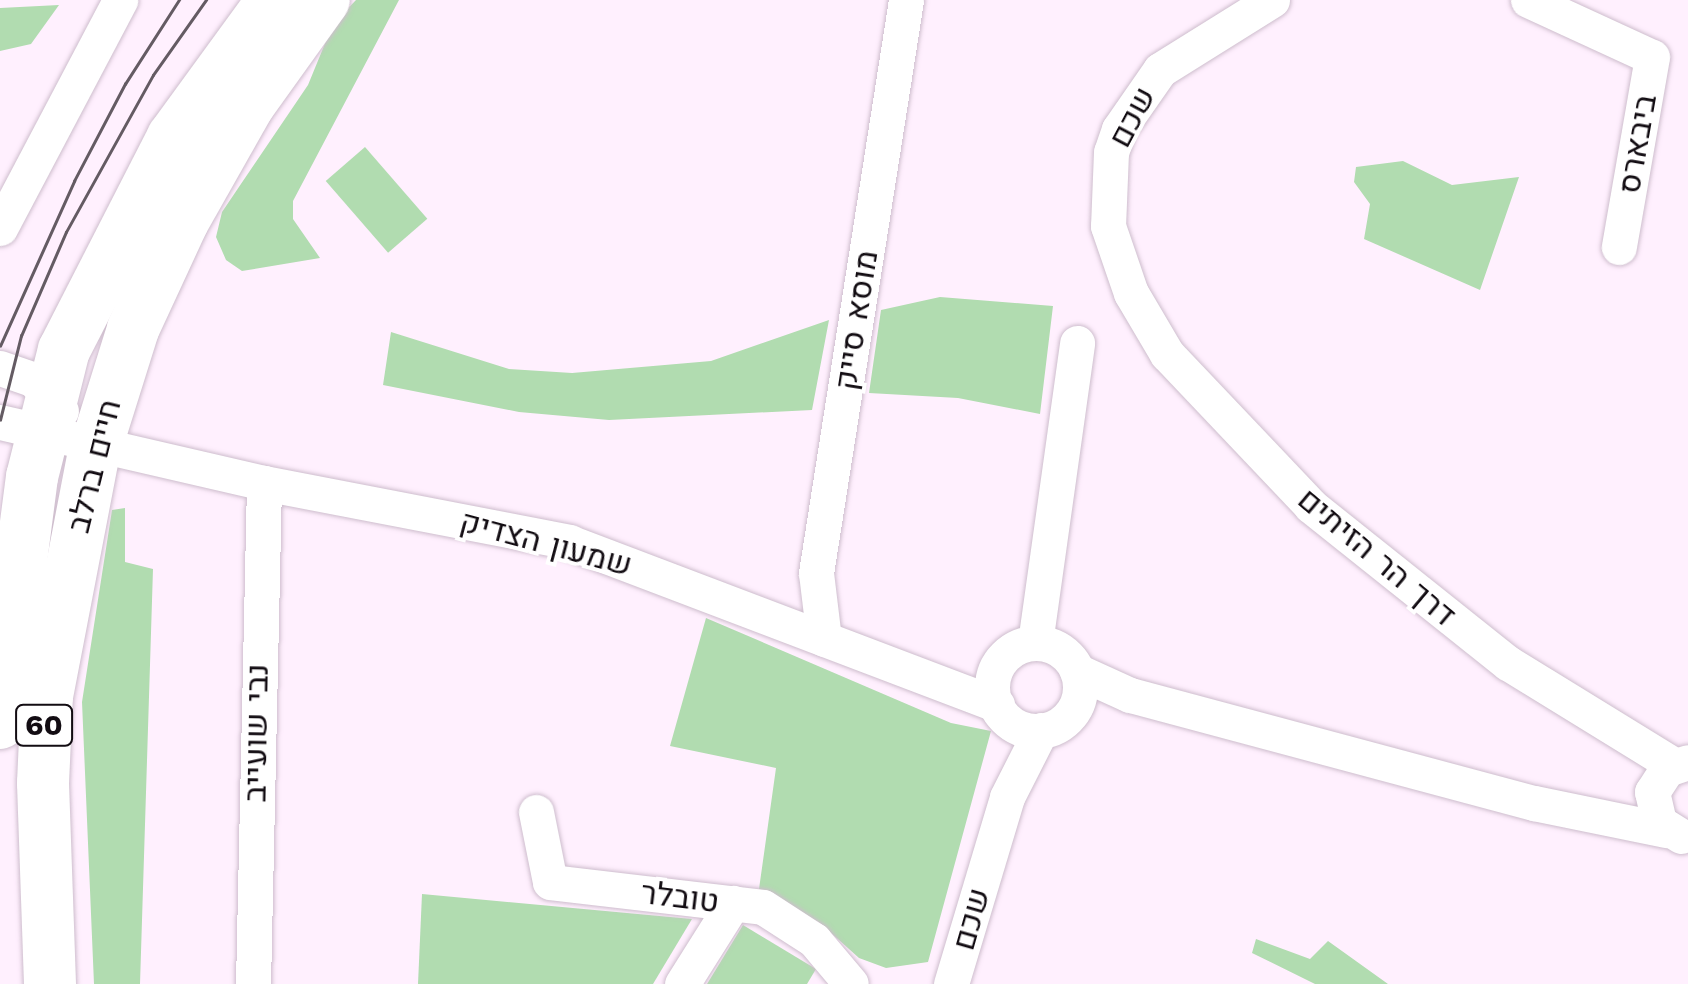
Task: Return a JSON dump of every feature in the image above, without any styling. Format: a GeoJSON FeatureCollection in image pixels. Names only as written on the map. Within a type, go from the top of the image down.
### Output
{"type":"FeatureCollection","features":[{"type":"Feature","properties":{"kind":"highway","name":"חיים ברלב"},"geometry":{"type":"LineString","coordinates":[[0,723],[60,422],[173,138],[273,0]]}},
{"type":"Feature","properties":{"kind":"highway","name":"חיים ברלב"},"geometry":{"type":"LineString","coordinates":[[50,984],[46,710],[60,422],[133,329],[182,221],[248,106],[324,0]]}},
{"type":"Feature","properties":{"kind":"street"},"geometry":{"type":"LineString","coordinates":[[0,228],[120,0]]}},
{"type":"Feature","properties":{"kind":"street","name":"מוסא סייק"},"geometry":{"type":"LineString","coordinates":[[824,638],[816,574],[906,0]]}},
{"type":"Feature","properties":{"kind":"street","name":"שכם"},"geometry":{"type":"LineString","coordinates":[[1131,293],[1108,226],[1111,152],[1132,104],[1160,70],[1272,0]]}},
{"type":"Feature","properties":{"kind":"street","name":"ביבארס"},"geometry":{"type":"LineString","coordinates":[[1528,0],[1652,57],[1619,247]]}},
{"type":"Feature","properties":{"kind":"street","name":"דרך הר הזיתים"},"geometry":{"type":"LineString","coordinates":[[1131,293],[1168,354],[1311,506],[1508,663],[1673,770]]}},
{"type":"Feature","properties":{"kind":"street"},"geometry":{"type":"LineString","coordinates":[[1036,643],[1077,343]]}},
{"type":"Feature","properties":{"kind":"street","name":"שמעון הצדיק"},"geometry":{"type":"LineString","coordinates":[[0,368],[24,374],[60,422],[264,483],[569,542],[824,638],[1016,719]]}},
{"type":"Feature","properties":{"kind":"street","name":"נבי שועייב"},"geometry":{"type":"LineString","coordinates":[[253,984],[264,483]]}},
{"type":"Feature","properties":{"kind":"street"},"geometry":{"type":"LineString","coordinates":[[1036,643],[1061,651],[1076,688],[1062,722],[1016,719],[997,666],[1016,648],[1036,643]]}},
{"type":"Feature","properties":{"kind":"street"},"geometry":{"type":"LineString","coordinates":[[1076,688],[1151,700],[1568,811],[1677,833]]}},
{"type":"Feature","properties":{"kind":"street","name":"שכם"},"geometry":{"type":"LineString","coordinates":[[951,984],[1006,796],[1016,719]]}},
{"type":"Feature","properties":{"kind":"street"},"geometry":{"type":"LineString","coordinates":[[1568,811],[1616,804],[1673,770]]}},
{"type":"Feature","properties":{"kind":"street"},"geometry":{"type":"LineString","coordinates":[[1673,770],[1652,802],[1677,833]]}},
{"type":"Feature","properties":{"kind":"street","name":"טובלר"},"geometry":{"type":"LineString","coordinates":[[536,812],[550,882],[733,904],[788,919],[837,962],[851,984]]}},
{"type":"Feature","properties":{"kind":"street"},"geometry":{"type":"LineString","coordinates":[[682,984],[733,904]]}},
{"type":"Feature","properties":{"kind":"green space"},"geometry":{"type":"Polygon","coordinates":[[[356,0],[399,0],[293,201],[293,219],[320,258],[242,271],[226,260],[216,237],[222,212],[308,85],[333,24],[356,0]]]}},
{"type":"Feature","properties":{"kind":"green space"},"geometry":{"type":"Polygon","coordinates":[[[59,5],[31,44],[0,51],[0,8],[59,5]]]}},
{"type":"Feature","properties":{"kind":"green space"},"geometry":{"type":"Polygon","coordinates":[[[365,147],[427,219],[388,253],[326,181],[365,147]]]}},
{"type":"Feature","properties":{"kind":"green space"},"geometry":{"type":"Polygon","coordinates":[[[1403,161],[1452,185],[1519,177],[1480,290],[1364,239],[1370,204],[1354,182],[1356,167],[1403,161]]]}},
{"type":"Feature","properties":{"kind":"green space"},"geometry":{"type":"Polygon","coordinates":[[[940,297],[1053,306],[1040,414],[958,398],[869,393],[881,310],[940,297]]]}},
{"type":"Feature","properties":{"kind":"green space"},"geometry":{"type":"Polygon","coordinates":[[[829,320],[812,410],[609,420],[519,412],[383,385],[391,332],[509,369],[572,373],[711,361],[829,320]]]}},
{"type":"Feature","properties":{"kind":"green space"},"geometry":{"type":"Polygon","coordinates":[[[125,508],[125,562],[153,569],[140,984],[94,984],[82,702],[112,510],[125,508]]]}},
{"type":"Feature","properties":{"kind":"green space"},"geometry":{"type":"Polygon","coordinates":[[[706,618],[951,723],[991,731],[928,962],[886,968],[859,958],[820,923],[759,889],[776,768],[670,746],[706,618]]]}},
{"type":"Feature","properties":{"kind":"green space"},"geometry":{"type":"Polygon","coordinates":[[[422,894],[692,919],[653,984],[418,984],[422,894]]]}},
{"type":"Feature","properties":{"kind":"green space"},"geometry":{"type":"Polygon","coordinates":[[[743,925],[816,969],[807,984],[707,984],[743,925]]]}},
{"type":"Feature","properties":{"kind":"green space"},"geometry":{"type":"Polygon","coordinates":[[[1256,939],[1310,959],[1328,941],[1388,984],[1315,984],[1252,953],[1256,939]]]}},
{"type":"Feature","properties":{"kind":"tram line"},"geometry":{"type":"LineString","coordinates":[[0,346],[74,181],[125,84],[179,0]]}},
{"type":"Feature","properties":{"kind":"tram line"},"geometry":{"type":"LineString","coordinates":[[0,420],[21,336],[66,232],[153,75],[206,0]]}}]}
